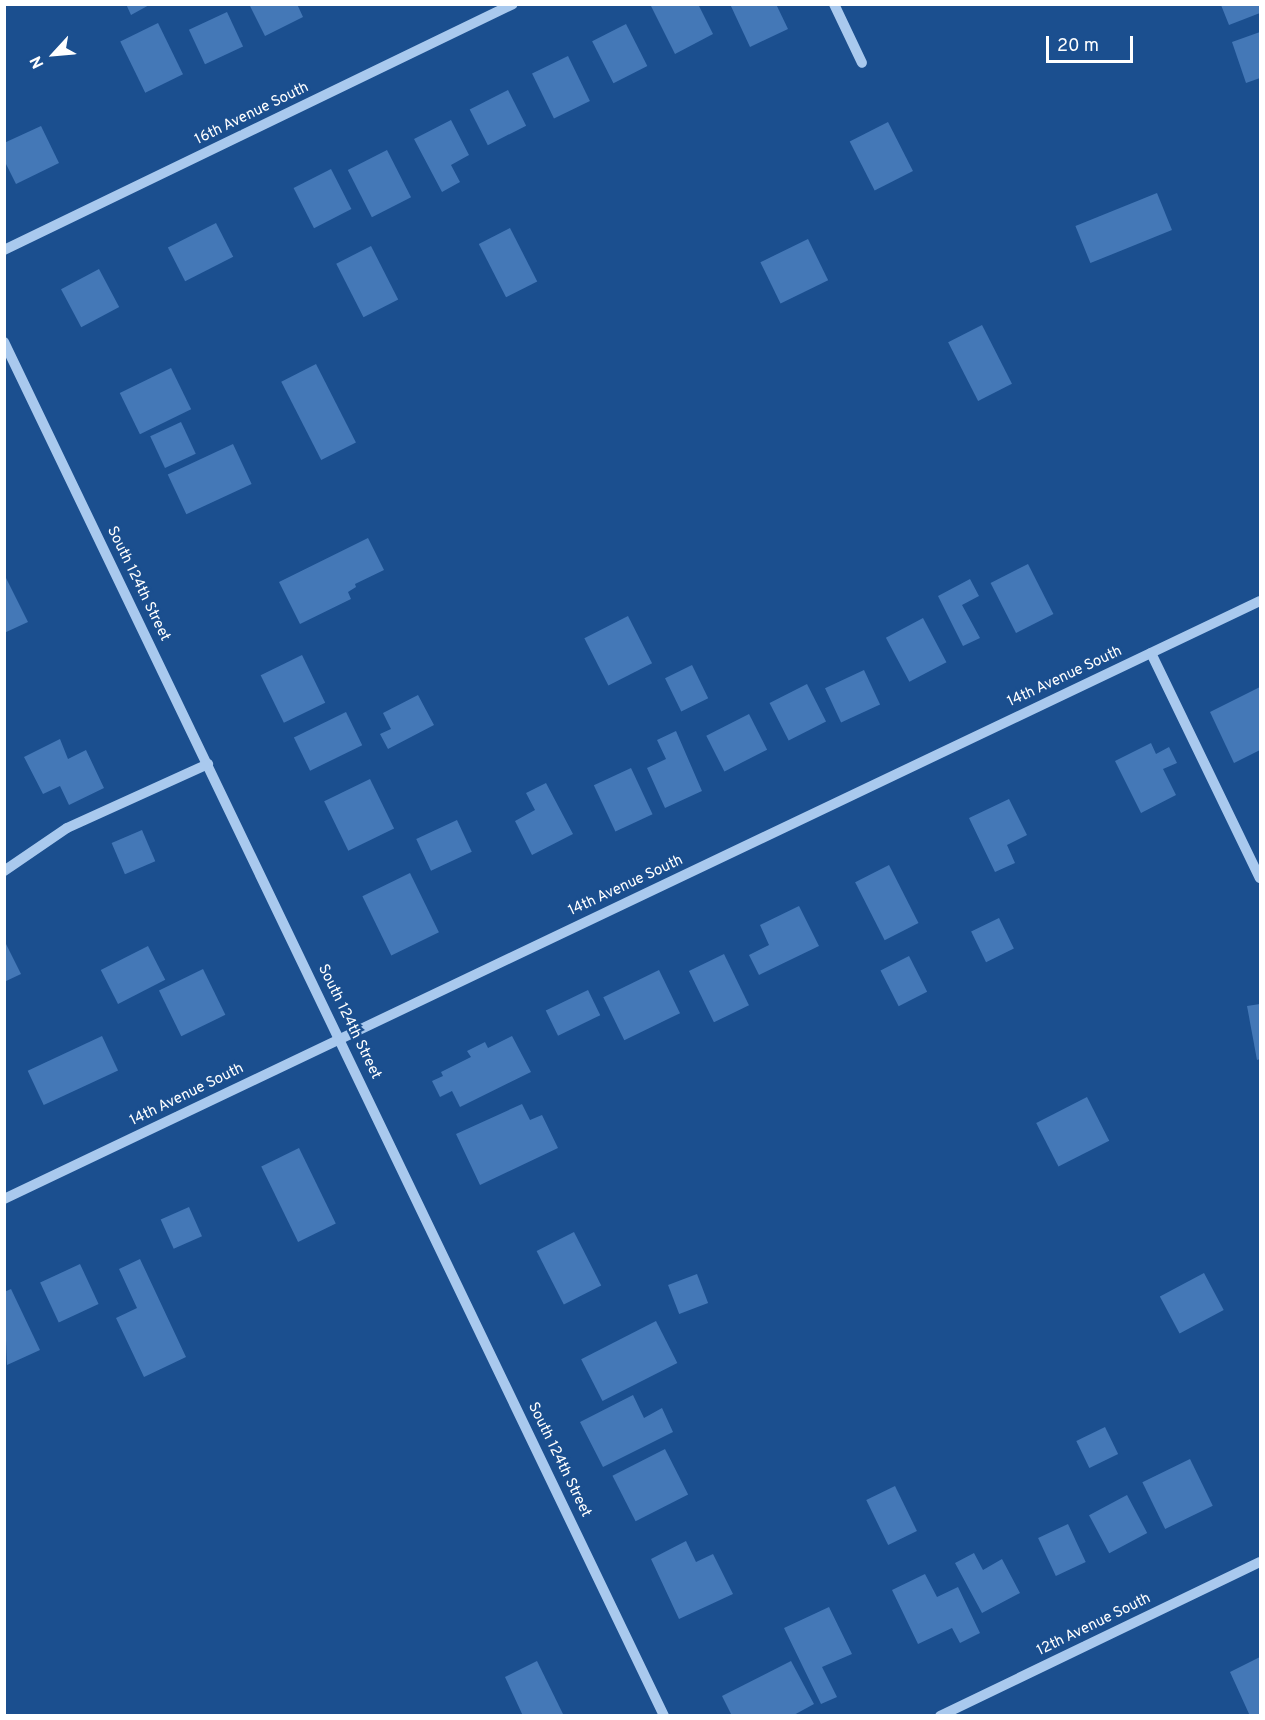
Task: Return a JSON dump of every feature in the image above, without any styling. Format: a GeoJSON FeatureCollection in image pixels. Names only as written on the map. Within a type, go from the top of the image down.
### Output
{"type":"FeatureCollection","features":[{"type":"Feature","properties":{"kind":"street","name":"16th Avenue South"},"geometry":{"type":"LineString","coordinates":[[4,250],[513,4]]}},
{"type":"Feature","properties":{"kind":"street"},"geometry":{"type":"LineString","coordinates":[[834,4],[862,63]]}},
{"type":"Feature","properties":{"kind":"street","name":"South 124th Street"},"geometry":{"type":"LineString","coordinates":[[4,342],[664,1716]]}},
{"type":"Feature","properties":{"kind":"street","name":"14th Avenue South"},"geometry":{"type":"LineString","coordinates":[[4,1199],[1260,601]]}},
{"type":"Feature","properties":{"kind":"street"},"geometry":{"type":"LineString","coordinates":[[1151,653],[1260,878]]}},
{"type":"Feature","properties":{"kind":"street"},"geometry":{"type":"LineString","coordinates":[[4,872],[67,828],[208,764]]}},
{"type":"Feature","properties":{"kind":"street","name":"12th Avenue South"},"geometry":{"type":"LineString","coordinates":[[940,1716],[1260,1562]]}},
{"type":"Feature","properties":{"kind":"building"},"geometry":{"type":"Polygon","coordinates":[[[126,4],[151,4],[131,15],[126,4]]]}},
{"type":"Feature","properties":{"kind":"building"},"geometry":{"type":"Polygon","coordinates":[[[249,4],[297,4],[303,17],[265,36],[249,4]]]}},
{"type":"Feature","properties":{"kind":"building"},"geometry":{"type":"Polygon","coordinates":[[[650,4],[698,4],[713,34],[675,54],[650,4]]]}},
{"type":"Feature","properties":{"kind":"building"},"geometry":{"type":"Polygon","coordinates":[[[730,4],[776,4],[788,29],[750,47],[730,4]]]}},
{"type":"Feature","properties":{"kind":"building"},"geometry":{"type":"Polygon","coordinates":[[[1221,5],[1260,5],[1260,13],[1229,25],[1221,5]]]}},
{"type":"Feature","properties":{"kind":"building"},"geometry":{"type":"Polygon","coordinates":[[[227,12],[243,46],[205,64],[189,30],[227,12]]]}},
{"type":"Feature","properties":{"kind":"building"},"geometry":{"type":"Polygon","coordinates":[[[158,23],[183,74],[145,93],[120,41],[158,23]]]}},
{"type":"Feature","properties":{"kind":"building"},"geometry":{"type":"Polygon","coordinates":[[[626,24],[647,66],[613,83],[592,41],[626,24]]]}},
{"type":"Feature","properties":{"kind":"building"},"geometry":{"type":"Polygon","coordinates":[[[1260,32],[1260,78],[1246,83],[1232,42],[1260,32]]]}},
{"type":"Feature","properties":{"kind":"building"},"geometry":{"type":"Polygon","coordinates":[[[568,56],[590,101],[554,118],[532,74],[568,56]]]}},
{"type":"Feature","properties":{"kind":"building"},"geometry":{"type":"Polygon","coordinates":[[[508,90],[526,126],[488,145],[470,110],[508,90]]]}},
{"type":"Feature","properties":{"kind":"building"},"geometry":{"type":"Polygon","coordinates":[[[451,120],[469,155],[451,165],[460,182],[442,192],[414,139],[451,120]]]}},
{"type":"Feature","properties":{"kind":"building"},"geometry":{"type":"Polygon","coordinates":[[[888,122],[913,171],[875,191],[850,142],[888,122]]]}},
{"type":"Feature","properties":{"kind":"building"},"geometry":{"type":"Polygon","coordinates":[[[41,126],[59,163],[16,184],[4,160],[4,143],[41,126]]]}},
{"type":"Feature","properties":{"kind":"building"},"geometry":{"type":"Polygon","coordinates":[[[387,150],[411,197],[372,217],[348,170],[387,150]]]}},
{"type":"Feature","properties":{"kind":"building"},"geometry":{"type":"Polygon","coordinates":[[[331,169],[351,209],[314,228],[294,188],[331,169]]]}},
{"type":"Feature","properties":{"kind":"building"},"geometry":{"type":"Polygon","coordinates":[[[1157,193],[1172,230],[1090,263],[1075,226],[1157,193]]]}},
{"type":"Feature","properties":{"kind":"building"},"geometry":{"type":"Polygon","coordinates":[[[216,223],[233,257],[185,281],[168,248],[216,223]]]}},
{"type":"Feature","properties":{"kind":"building"},"geometry":{"type":"Polygon","coordinates":[[[510,228],[537,281],[506,297],[479,244],[510,228]]]}},
{"type":"Feature","properties":{"kind":"building"},"geometry":{"type":"Polygon","coordinates":[[[808,239],[828,280],[781,304],[760,262],[808,239]]]}},
{"type":"Feature","properties":{"kind":"building"},"geometry":{"type":"Polygon","coordinates":[[[371,246],[398,299],[363,317],[336,264],[371,246]]]}},
{"type":"Feature","properties":{"kind":"building"},"geometry":{"type":"Polygon","coordinates":[[[99,269],[119,307],[81,327],[61,289],[99,269]]]}},
{"type":"Feature","properties":{"kind":"building"},"geometry":{"type":"Polygon","coordinates":[[[982,325],[1012,384],[978,401],[948,342],[982,325]]]}},
{"type":"Feature","properties":{"kind":"building"},"geometry":{"type":"Polygon","coordinates":[[[316,364],[356,442],[321,460],[281,382],[316,364]]]}},
{"type":"Feature","properties":{"kind":"building"},"geometry":{"type":"Polygon","coordinates":[[[171,368],[191,409],[140,434],[120,393],[171,368]]]}},
{"type":"Feature","properties":{"kind":"building"},"geometry":{"type":"Polygon","coordinates":[[[181,422],[196,454],[165,468],[150,436],[181,422]]]}},
{"type":"Feature","properties":{"kind":"building"},"geometry":{"type":"Polygon","coordinates":[[[233,444],[252,484],[186,514],[168,474],[233,444]]]}},
{"type":"Feature","properties":{"kind":"building"},"geometry":{"type":"Polygon","coordinates":[[[368,538],[384,570],[355,584],[356,587],[348,592],[351,599],[300,624],[279,582],[368,538]]]}},
{"type":"Feature","properties":{"kind":"building"},"geometry":{"type":"Polygon","coordinates":[[[1028,564],[1053,614],[1016,633],[991,583],[1028,564]]]}},
{"type":"Feature","properties":{"kind":"building"},"geometry":{"type":"Polygon","coordinates":[[[6,578],[28,622],[4,633],[4,579],[6,578]]]}},
{"type":"Feature","properties":{"kind":"building"},"geometry":{"type":"Polygon","coordinates":[[[970,579],[979,596],[962,605],[980,638],[963,646],[938,596],[970,579]]]}},
{"type":"Feature","properties":{"kind":"building"},"geometry":{"type":"Polygon","coordinates":[[[628,616],[652,663],[608,685],[584,638],[628,616]]]}},
{"type":"Feature","properties":{"kind":"building"},"geometry":{"type":"Polygon","coordinates":[[[923,618],[946,662],[909,682],[886,638],[923,618]]]}},
{"type":"Feature","properties":{"kind":"building"},"geometry":{"type":"Polygon","coordinates":[[[302,655],[325,703],[284,723],[261,675],[302,655]]]}},
{"type":"Feature","properties":{"kind":"building"},"geometry":{"type":"Polygon","coordinates":[[[692,665],[708,698],[681,711],[665,678],[692,665]]]}},
{"type":"Feature","properties":{"kind":"building"},"geometry":{"type":"Polygon","coordinates":[[[864,670],[880,704],[841,723],[825,688],[864,670]]]}},
{"type":"Feature","properties":{"kind":"building"},"geometry":{"type":"Polygon","coordinates":[[[807,684],[826,721],[789,740],[770,703],[807,684]]]}},
{"type":"Feature","properties":{"kind":"building"},"geometry":{"type":"Polygon","coordinates":[[[1260,687],[1260,750],[1234,763],[1210,712],[1260,687]]]}},
{"type":"Feature","properties":{"kind":"building"},"geometry":{"type":"Polygon","coordinates":[[[418,695],[434,725],[388,749],[380,734],[391,729],[383,713],[418,695]]]}},
{"type":"Feature","properties":{"kind":"building"},"geometry":{"type":"Polygon","coordinates":[[[346,712],[362,745],[310,771],[294,737],[346,712]]]}},
{"type":"Feature","properties":{"kind":"building"},"geometry":{"type":"Polygon","coordinates":[[[749,714],[767,750],[724,771],[706,736],[749,714]]]}},
{"type":"Feature","properties":{"kind":"building"},"geometry":{"type":"Polygon","coordinates":[[[676,731],[702,791],[665,808],[647,768],[666,759],[657,740],[676,731]]]}},
{"type":"Feature","properties":{"kind":"building"},"geometry":{"type":"Polygon","coordinates":[[[60,739],[68,759],[86,750],[104,788],[69,805],[60,786],[43,794],[24,757],[60,739]]]}},
{"type":"Feature","properties":{"kind":"building"},"geometry":{"type":"Polygon","coordinates":[[[1151,743],[1156,754],[1169,747],[1177,763],[1163,769],[1176,795],[1141,813],[1115,761],[1151,743]]]}},
{"type":"Feature","properties":{"kind":"building"},"geometry":{"type":"Polygon","coordinates":[[[631,768],[653,814],[615,832],[594,785],[631,768]]]}},
{"type":"Feature","properties":{"kind":"building"},"geometry":{"type":"Polygon","coordinates":[[[370,779],[394,828],[348,851],[324,801],[370,779]]]}},
{"type":"Feature","properties":{"kind":"building"},"geometry":{"type":"Polygon","coordinates":[[[546,783],[573,834],[532,855],[515,821],[535,810],[526,793],[546,783]]]}},
{"type":"Feature","properties":{"kind":"building"},"geometry":{"type":"Polygon","coordinates":[[[1009,799],[1027,835],[1007,845],[1015,863],[995,872],[969,818],[1009,799]]]}},
{"type":"Feature","properties":{"kind":"building"},"geometry":{"type":"Polygon","coordinates":[[[457,820],[472,852],[431,871],[416,839],[457,820]]]}},
{"type":"Feature","properties":{"kind":"building"},"geometry":{"type":"Polygon","coordinates":[[[142,830],[155,861],[125,874],[112,843],[142,830]]]}},
{"type":"Feature","properties":{"kind":"building"},"geometry":{"type":"Polygon","coordinates":[[[889,865],[919,923],[885,940],[855,882],[889,865]]]}},
{"type":"Feature","properties":{"kind":"building"},"geometry":{"type":"Polygon","coordinates":[[[410,873],[439,932],[391,956],[362,896],[410,873]]]}},
{"type":"Feature","properties":{"kind":"building"},"geometry":{"type":"Polygon","coordinates":[[[799,906],[819,946],[759,975],[749,955],[769,945],[760,925],[799,906]]]}},
{"type":"Feature","properties":{"kind":"building"},"geometry":{"type":"Polygon","coordinates":[[[999,918],[1014,949],[986,962],[971,932],[999,918]]]}},
{"type":"Feature","properties":{"kind":"building"},"geometry":{"type":"Polygon","coordinates":[[[4,940],[21,974],[4,982],[4,940]]]}},
{"type":"Feature","properties":{"kind":"building"},"geometry":{"type":"Polygon","coordinates":[[[148,946],[165,980],[118,1004],[101,970],[148,946]]]}},
{"type":"Feature","properties":{"kind":"building"},"geometry":{"type":"Polygon","coordinates":[[[724,954],[749,1005],[714,1022],[689,971],[724,954]]]}},
{"type":"Feature","properties":{"kind":"building"},"geometry":{"type":"Polygon","coordinates":[[[909,956],[927,992],[899,1006],[880,971],[909,956]]]}},
{"type":"Feature","properties":{"kind":"building"},"geometry":{"type":"Polygon","coordinates":[[[203,969],[225,1015],[181,1036],[159,990],[203,969]]]}},
{"type":"Feature","properties":{"kind":"building"},"geometry":{"type":"Polygon","coordinates":[[[659,970],[680,1013],[624,1040],[603,997],[659,970]]]}},
{"type":"Feature","properties":{"kind":"building"},"geometry":{"type":"Polygon","coordinates":[[[588,990],[600,1015],[558,1036],[546,1011],[588,990]]]}},
{"type":"Feature","properties":{"kind":"building"},"geometry":{"type":"Polygon","coordinates":[[[1260,1004],[1260,1059],[1257,1060],[1247,1006],[1260,1004]]]}},
{"type":"Feature","properties":{"kind":"building"},"geometry":{"type":"Polygon","coordinates":[[[102,1036],[118,1070],[44,1105],[28,1071],[102,1036]]]}},
{"type":"Feature","properties":{"kind":"building"},"geometry":{"type":"Polygon","coordinates":[[[512,1036],[531,1072],[460,1107],[452,1091],[440,1097],[432,1081],[443,1076],[441,1072],[471,1057],[467,1051],[485,1042],[488,1048],[512,1036]]]}},
{"type":"Feature","properties":{"kind":"building"},"geometry":{"type":"Polygon","coordinates":[[[1087,1097],[1109,1141],[1058,1167],[1036,1123],[1087,1097]]]}},
{"type":"Feature","properties":{"kind":"building"},"geometry":{"type":"Polygon","coordinates":[[[522,1104],[530,1120],[542,1115],[558,1148],[480,1185],[456,1134],[522,1104]]]}},
{"type":"Feature","properties":{"kind":"building"},"geometry":{"type":"Polygon","coordinates":[[[299,1148],[336,1223],[298,1242],[261,1166],[299,1148]]]}},
{"type":"Feature","properties":{"kind":"building"},"geometry":{"type":"Polygon","coordinates":[[[189,1207],[202,1236],[174,1249],[161,1220],[189,1207]]]}},
{"type":"Feature","properties":{"kind":"building"},"geometry":{"type":"Polygon","coordinates":[[[574,1232],[601,1285],[564,1305],[537,1251],[574,1232]]]}},
{"type":"Feature","properties":{"kind":"building"},"geometry":{"type":"Polygon","coordinates":[[[140,1259],[186,1357],[144,1377],[116,1318],[137,1308],[119,1269],[140,1259]]]}},
{"type":"Feature","properties":{"kind":"building"},"geometry":{"type":"Polygon","coordinates":[[[80,1264],[99,1304],[59,1322],[40,1283],[80,1264]]]}},
{"type":"Feature","properties":{"kind":"building"},"geometry":{"type":"Polygon","coordinates":[[[1204,1273],[1224,1310],[1180,1334],[1160,1296],[1204,1273]]]}},
{"type":"Feature","properties":{"kind":"building"},"geometry":{"type":"Polygon","coordinates":[[[697,1274],[708,1303],[679,1314],[668,1285],[697,1274]]]}},
{"type":"Feature","properties":{"kind":"building"},"geometry":{"type":"Polygon","coordinates":[[[11,1289],[40,1350],[7,1365],[4,1292],[11,1289]]]}},
{"type":"Feature","properties":{"kind":"building"},"geometry":{"type":"Polygon","coordinates":[[[656,1321],[677,1363],[602,1401],[581,1359],[656,1321]]]}},
{"type":"Feature","properties":{"kind":"building"},"geometry":{"type":"Polygon","coordinates":[[[633,1395],[644,1418],[662,1408],[673,1432],[603,1467],[580,1422],[633,1395]]]}},
{"type":"Feature","properties":{"kind":"building"},"geometry":{"type":"Polygon","coordinates":[[[1105,1427],[1118,1454],[1089,1468],[1076,1441],[1105,1427]]]}},
{"type":"Feature","properties":{"kind":"building"},"geometry":{"type":"Polygon","coordinates":[[[665,1449],[688,1494],[636,1521],[612,1476],[665,1449]]]}},
{"type":"Feature","properties":{"kind":"building"},"geometry":{"type":"Polygon","coordinates":[[[1190,1459],[1213,1506],[1165,1529],[1142,1482],[1190,1459]]]}},
{"type":"Feature","properties":{"kind":"building"},"geometry":{"type":"Polygon","coordinates":[[[895,1486],[917,1531],[888,1545],[866,1500],[895,1486]]]}},
{"type":"Feature","properties":{"kind":"building"},"geometry":{"type":"Polygon","coordinates":[[[1127,1495],[1147,1533],[1109,1553],[1089,1515],[1127,1495]]]}},
{"type":"Feature","properties":{"kind":"building"},"geometry":{"type":"Polygon","coordinates":[[[1068,1524],[1086,1562],[1056,1576],[1038,1538],[1068,1524]]]}},
{"type":"Feature","properties":{"kind":"building"},"geometry":{"type":"Polygon","coordinates":[[[686,1541],[696,1562],[713,1554],[733,1594],[679,1619],[651,1559],[686,1541]]]}},
{"type":"Feature","properties":{"kind":"building"},"geometry":{"type":"Polygon","coordinates":[[[974,1553],[983,1570],[1002,1559],[1020,1593],[982,1613],[955,1563],[974,1553]]]}},
{"type":"Feature","properties":{"kind":"building"},"geometry":{"type":"Polygon","coordinates":[[[925,1574],[937,1597],[958,1587],[980,1633],[960,1643],[952,1628],[918,1644],[892,1590],[925,1574]]]}},
{"type":"Feature","properties":{"kind":"building"},"geometry":{"type":"Polygon","coordinates":[[[829,1607],[852,1654],[822,1667],[837,1697],[821,1704],[784,1628],[829,1607]]]}},
{"type":"Feature","properties":{"kind":"building"},"geometry":{"type":"Polygon","coordinates":[[[1260,1657],[1260,1716],[1250,1716],[1230,1672],[1260,1657]]]}},
{"type":"Feature","properties":{"kind":"building"},"geometry":{"type":"Polygon","coordinates":[[[537,1661],[563,1714],[559,1716],[523,1716],[505,1677],[537,1661]]]}},
{"type":"Feature","properties":{"kind":"building"},"geometry":{"type":"Polygon","coordinates":[[[791,1661],[814,1704],[792,1716],[732,1716],[722,1696],[791,1661]]]}}]}
